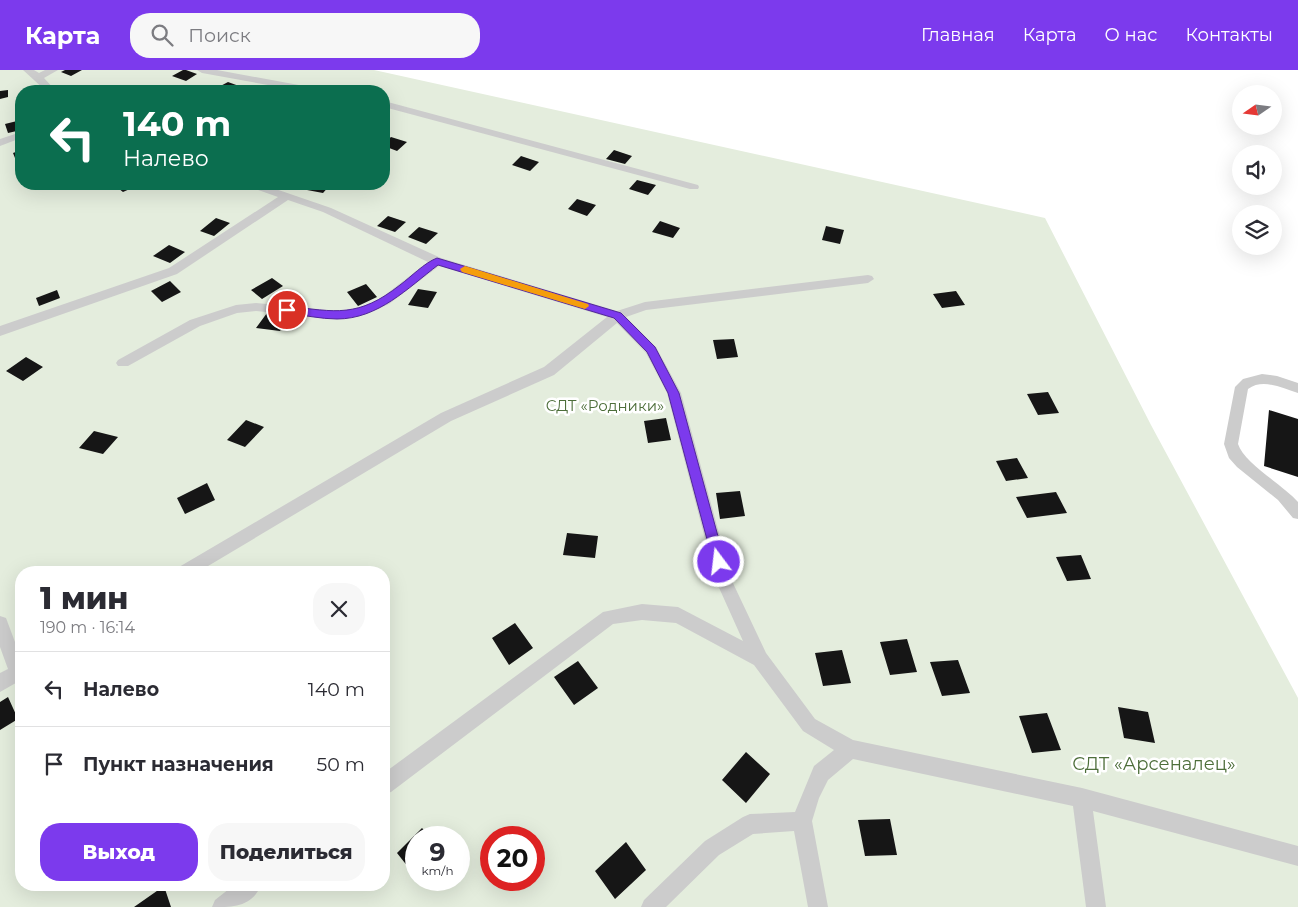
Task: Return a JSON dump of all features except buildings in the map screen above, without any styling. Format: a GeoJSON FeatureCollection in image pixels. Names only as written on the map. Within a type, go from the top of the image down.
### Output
{"type":"FeatureCollection","features":[{"type":"Feature","properties":{"kind":"lane"},"geometry":{"type":"LineString","coordinates":[[28,70],[45,85]]}},
{"type":"Feature","properties":{"kind":"lane"},"geometry":{"type":"LineString","coordinates":[[38,77],[53,70]]}},
{"type":"Feature","properties":{"kind":"lane"},"geometry":{"type":"LineString","coordinates":[[202,70],[283,85]]}},
{"type":"Feature","properties":{"kind":"lane"},"geometry":{"type":"LineString","coordinates":[[390,106],[694,187]]}},
{"type":"Feature","properties":{"kind":"lane"},"geometry":{"type":"LineString","coordinates":[[0,143],[15,137]]}},
{"type":"Feature","properties":{"kind":"lane"},"geometry":{"type":"LineString","coordinates":[[267,190],[326,210],[437,261],[617,316],[651,350],[674,393],[724,581],[760,659],[810,725],[850,749],[1082,798],[1298,856]]}},
{"type":"Feature","properties":{"kind":"lane"},"geometry":{"type":"LineString","coordinates":[[0,331],[173,271],[286,197]]}},
{"type":"Feature","properties":{"kind":"lane"},"geometry":{"type":"LineString","coordinates":[[122,363],[195,323],[236,309],[256,307],[338,315],[363,311],[385,301],[437,261]]}},
{"type":"Feature","properties":{"kind":"lane"},"geometry":{"type":"LineString","coordinates":[[195,566],[446,416],[549,371],[617,316],[645,306],[868,280]]}},
{"type":"Feature","properties":{"kind":"lane"},"geometry":{"type":"LineString","coordinates":[[1298,388],[1263,379],[1248,381],[1242,387],[1231,444],[1234,454],[1242,463],[1283,496],[1298,513]]}},
{"type":"Feature","properties":{"kind":"lane"},"geometry":{"type":"LineString","coordinates":[[390,780],[609,616],[642,612],[678,615],[760,659]]}},
{"type":"Feature","properties":{"kind":"lane"},"geometry":{"type":"LineString","coordinates":[[0,624],[15,660]]}},
{"type":"Feature","properties":{"kind":"lane"},"geometry":{"type":"LineString","coordinates":[[0,684],[15,675]]}},
{"type":"Feature","properties":{"kind":"lane"},"geometry":{"type":"LineString","coordinates":[[818,907],[802,821],[821,772],[850,749]]}},
{"type":"Feature","properties":{"kind":"lane"},"geometry":{"type":"LineString","coordinates":[[1082,798],[1096,907]]}},
{"type":"Feature","properties":{"kind":"lane"},"geometry":{"type":"LineString","coordinates":[[651,907],[712,848],[750,824],[802,821]]}},
{"type":"Feature","properties":{"kind":"lane"},"geometry":{"type":"LineString","coordinates":[[222,907],[243,891]]}},
{"type":"Feature","properties":{"kind":"green space","name":"СДТ «Родники»"},"geometry":{"type":"Polygon","coordinates":[[[0,70],[374,70],[1045,218],[1151,425],[1298,698],[1298,907],[0,907],[0,70]]]}},
{"type":"Feature","properties":{"kind":"slow traffic"},"geometry":{"type":"LineString","coordinates":[[465,269],[585,306]]}},
{"type":"Feature","properties":{"kind":"route"},"geometry":{"type":"LineString","coordinates":[[287,310],[338,315],[363,311],[385,301],[437,261],[617,316],[651,350],[674,393],[719,562]]}},
{"type":"Feature","properties":{"kind":"park label","name":"СДТ «Арсеналец»"},"geometry":{"type":"Point","coordinates":[1154,764]}}]}
